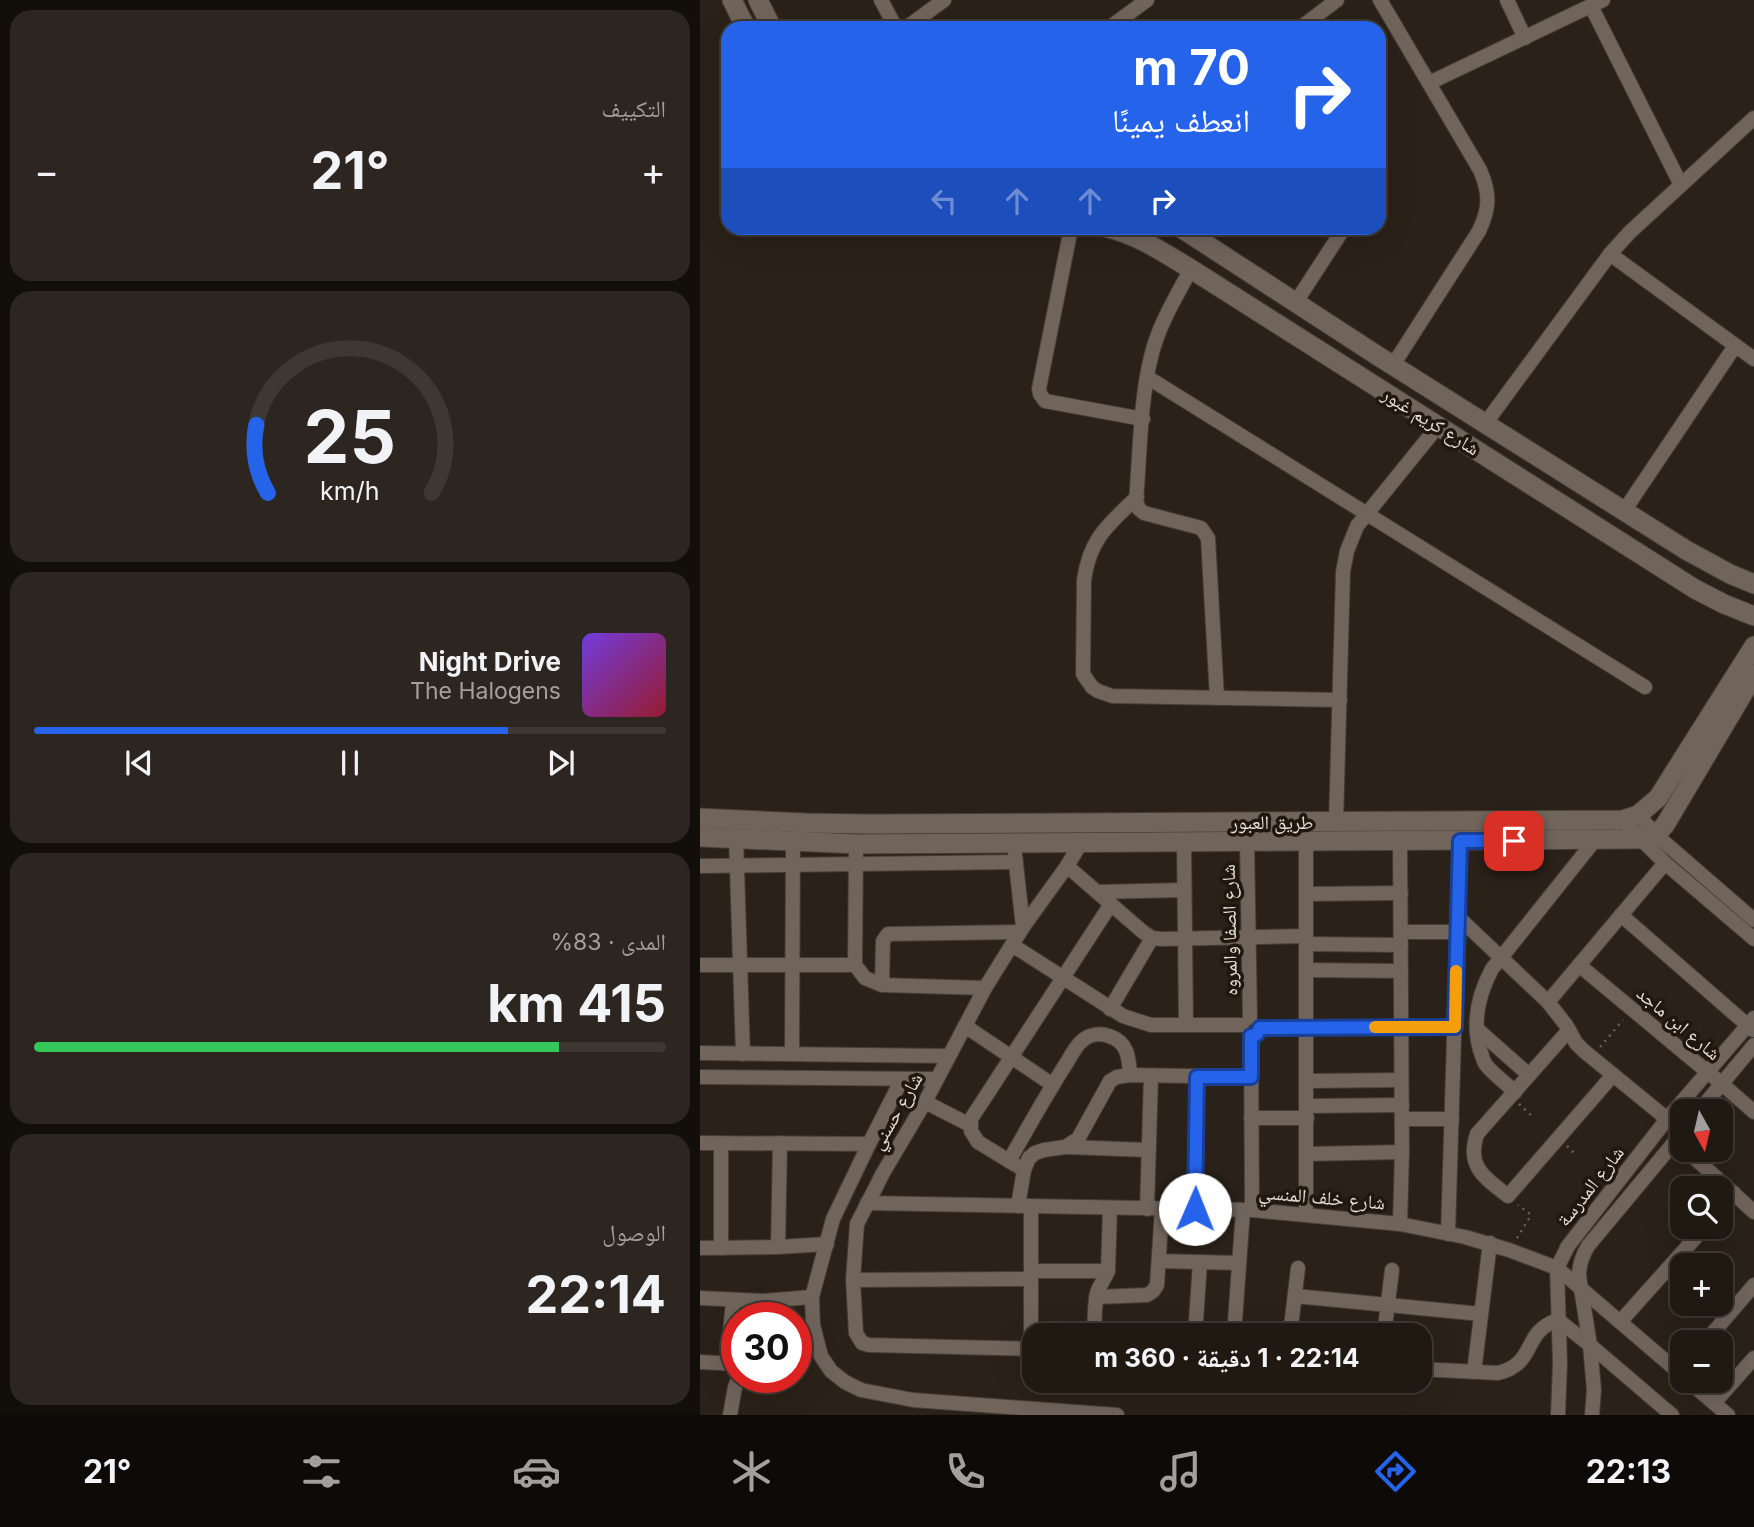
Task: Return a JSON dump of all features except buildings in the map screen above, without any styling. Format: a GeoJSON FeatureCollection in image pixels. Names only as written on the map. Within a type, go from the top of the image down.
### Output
{"type":"FeatureCollection","features":[{"type":"Feature","properties":{"kind":"street"},"geometry":{"type":"LineString","coordinates":[[733,0],[743,21]]}},
{"type":"Feature","properties":{"kind":"street"},"geometry":{"type":"LineString","coordinates":[[758,0],[768,21]]}},
{"type":"Feature","properties":{"kind":"street"},"geometry":{"type":"LineString","coordinates":[[881,0],[892,21]]}},
{"type":"Feature","properties":{"kind":"street"},"geometry":{"type":"LineString","coordinates":[[916,21],[944,0]]}},
{"type":"Feature","properties":{"kind":"street"},"geometry":{"type":"LineString","coordinates":[[1118,21],[1147,0]]}},
{"type":"Feature","properties":{"kind":"street"},"geometry":{"type":"LineString","coordinates":[[1309,21],[1337,0]]}},
{"type":"Feature","properties":{"kind":"street"},"geometry":{"type":"LineString","coordinates":[[1380,0],[1480,170],[1486,184],[1488,201],[1486,216],[1479,231],[1393,365]]}},
{"type":"Feature","properties":{"kind":"street"},"geometry":{"type":"LineString","coordinates":[[1507,0],[1525,38]]}},
{"type":"Feature","properties":{"kind":"street"},"geometry":{"type":"LineString","coordinates":[[1429,83],[1597,3],[1681,185]]}},
{"type":"Feature","properties":{"kind":"street"},"geometry":{"type":"LineString","coordinates":[[1485,424],[1609,254],[1754,118]]}},
{"type":"Feature","properties":{"kind":"street"},"geometry":{"type":"LineString","coordinates":[[1070,235],[1040,394],[1045,401],[1143,419]]}},
{"type":"Feature","properties":{"kind":"street","name":"شارع كريم غبور"},"geometry":{"type":"LineString","coordinates":[[1127,235],[1144,241],[1191,269],[1695,589],[1754,615]]}},
{"type":"Feature","properties":{"kind":"street","name":"شارع كريم غبور"},"geometry":{"type":"LineString","coordinates":[[1192,235],[1707,563],[1754,584]]}},
{"type":"Feature","properties":{"kind":"street"},"geometry":{"type":"LineString","coordinates":[[1296,302],[1339,235]]}},
{"type":"Feature","properties":{"kind":"street"},"geometry":{"type":"LineString","coordinates":[[1609,254],[1754,359]]}},
{"type":"Feature","properties":{"kind":"street"},"geometry":{"type":"LineString","coordinates":[[1191,269],[1160,330],[1151,356],[1137,505],[1144,513],[1200,527],[1209,538],[1217,698]]}},
{"type":"Feature","properties":{"kind":"street"},"geometry":{"type":"LineString","coordinates":[[1624,511],[1735,345]]}},
{"type":"Feature","properties":{"kind":"street"},"geometry":{"type":"LineString","coordinates":[[1147,377],[1645,687]]}},
{"type":"Feature","properties":{"kind":"street"},"geometry":{"type":"LineString","coordinates":[[1336,822],[1345,561],[1351,538],[1365,514],[1438,426]]}},
{"type":"Feature","properties":{"kind":"street"},"geometry":{"type":"LineString","coordinates":[[1137,497],[1100,534],[1089,556],[1084,580],[1083,674],[1092,687],[1112,696],[1339,700]]}},
{"type":"Feature","properties":{"kind":"street"},"geometry":{"type":"LineString","coordinates":[[1754,646],[1666,787],[1658,798],[1630,818],[1648,837],[1754,920]]}},
{"type":"Feature","properties":{"kind":"street"},"geometry":{"type":"LineString","coordinates":[[1648,837],[1665,825],[1754,675]]}},
{"type":"Feature","properties":{"kind":"street","name":"طريق العبور"},"geometry":{"type":"LineString","coordinates":[[700,818],[807,823],[1014,843],[1081,823],[1630,818]]}},
{"type":"Feature","properties":{"kind":"street"},"geometry":{"type":"LineString","coordinates":[[1081,823],[1081,843]]}},
{"type":"Feature","properties":{"kind":"street","name":"طريق العبور"},"geometry":{"type":"LineString","coordinates":[[700,837],[856,844],[1595,840],[1648,837]]}},
{"type":"Feature","properties":{"kind":"street"},"geometry":{"type":"LineString","coordinates":[[1648,837],[1665,863],[1754,939]]}},
{"type":"Feature","properties":{"kind":"street"},"geometry":{"type":"LineString","coordinates":[[736,838],[743,1054]]}},
{"type":"Feature","properties":{"kind":"street"},"geometry":{"type":"LineString","coordinates":[[1513,1094],[1486,1065],[1481,1053],[1477,1029],[1479,1000],[1483,987],[1501,957],[1595,840]]}},
{"type":"Feature","properties":{"kind":"street"},"geometry":{"type":"LineString","coordinates":[[792,1054],[793,841]]}},
{"type":"Feature","properties":{"kind":"street"},"geometry":{"type":"LineString","coordinates":[[1400,841],[1400,1224]]}},
{"type":"Feature","properties":{"kind":"street"},"geometry":{"type":"LineString","coordinates":[[1448,1234],[1460,841]]}},
{"type":"Feature","properties":{"kind":"street"},"geometry":{"type":"LineString","coordinates":[[1184,842],[1186,1025]]}},
{"type":"Feature","properties":{"kind":"street","name":"شارع الصفا والمروه"},"geometry":{"type":"LineString","coordinates":[[1235,1323],[1239,1263],[1247,1210],[1251,1118],[1247,842]]}},
{"type":"Feature","properties":{"kind":"street"},"geometry":{"type":"LineString","coordinates":[[1306,842],[1306,1214]]}},
{"type":"Feature","properties":{"kind":"street"},"geometry":{"type":"LineString","coordinates":[[700,866],[856,865],[1014,843],[1021,929],[888,934],[883,941],[882,985]]}},
{"type":"Feature","properties":{"kind":"street","name":"شارع حسني"},"geometry":{"type":"LineString","coordinates":[[857,1224],[985,988],[1021,929],[1081,843]]}},
{"type":"Feature","properties":{"kind":"street"},"geometry":{"type":"LineString","coordinates":[[856,844],[855,965],[865,978],[882,985],[985,988]]}},
{"type":"Feature","properties":{"kind":"street"},"geometry":{"type":"LineString","coordinates":[[1548,1002],[1665,863]]}},
{"type":"Feature","properties":{"kind":"street"},"geometry":{"type":"LineString","coordinates":[[1067,866],[1152,938],[1401,939],[1457,932]]}},
{"type":"Feature","properties":{"kind":"street"},"geometry":{"type":"LineString","coordinates":[[1097,892],[1184,890]]}},
{"type":"Feature","properties":{"kind":"street"},"geometry":{"type":"LineString","coordinates":[[1306,894],[1401,893]]}},
{"type":"Feature","properties":{"kind":"street"},"geometry":{"type":"LineString","coordinates":[[1024,1170],[978,1142],[970,1125],[971,1119],[1111,904]]}},
{"type":"Feature","properties":{"kind":"street"},"geometry":{"type":"LineString","coordinates":[[1621,915],[1752,1025]]}},
{"type":"Feature","properties":{"kind":"street"},"geometry":{"type":"LineString","coordinates":[[1457,916],[1548,1002],[1576,1043],[1670,1124]]}},
{"type":"Feature","properties":{"kind":"street"},"geometry":{"type":"LineString","coordinates":[[1110,1009],[1152,938]]}},
{"type":"Feature","properties":{"kind":"street"},"geometry":{"type":"LineString","coordinates":[[1012,946],[1110,1009],[1144,1023],[1251,1027],[1455,1027]]}},
{"type":"Feature","properties":{"kind":"street"},"geometry":{"type":"LineString","coordinates":[[700,965],[855,965]]}},
{"type":"Feature","properties":{"kind":"street","name":"شارع ابن ماجد"},"geometry":{"type":"LineString","coordinates":[[1579,965],[1754,1112]]}},
{"type":"Feature","properties":{"kind":"street"},"geometry":{"type":"LineString","coordinates":[[1306,970],[1401,971]]}},
{"type":"Feature","properties":{"kind":"street","name":"شارع المدرسة"},"geometry":{"type":"LineString","coordinates":[[1558,1415],[1558,1268],[1568,1246],[1667,1119],[1752,1025]]}},
{"type":"Feature","properties":{"kind":"street"},"geometry":{"type":"LineString","coordinates":[[965,1026],[1053,1084]]}},
{"type":"Feature","properties":{"kind":"street"},"geometry":{"type":"LineString","coordinates":[[1477,1029],[1529,1075]]}},
{"type":"Feature","properties":{"kind":"street"},"geometry":{"type":"LineString","coordinates":[[1569,1030],[1477,1134],[1473,1157],[1477,1168],[1485,1177],[1508,1196],[1613,1075]]}},
{"type":"Feature","properties":{"kind":"street"},"geometry":{"type":"LineString","coordinates":[[1009,1161],[1053,1084],[1081,1041],[1088,1036],[1106,1035],[1123,1045],[1128,1052],[1130,1075]]}},
{"type":"Feature","properties":{"kind":"street"},"geometry":{"type":"LineString","coordinates":[[1709,1099],[1754,1045]]}},
{"type":"Feature","properties":{"kind":"street"},"geometry":{"type":"LineString","coordinates":[[700,1053],[948,1056]]}},
{"type":"Feature","properties":{"kind":"street"},"geometry":{"type":"LineString","coordinates":[[1147,1209],[1151,1076]]}},
{"type":"Feature","properties":{"kind":"street"},"geometry":{"type":"LineString","coordinates":[[700,1077],[936,1079]]}},
{"type":"Feature","properties":{"kind":"street"},"geometry":{"type":"LineString","coordinates":[[1065,1147],[1078,1139],[1110,1081],[1117,1077],[1251,1077]]}},
{"type":"Feature","properties":{"kind":"street"},"geometry":{"type":"LineString","coordinates":[[1195,1209],[1197,1077]]}},
{"type":"Feature","properties":{"kind":"street"},"geometry":{"type":"LineString","coordinates":[[902,1079],[834,1219],[812,1297],[813,1325],[821,1356],[831,1371],[845,1382],[913,1408],[1117,1415]]}},
{"type":"Feature","properties":{"kind":"street"},"geometry":{"type":"LineString","coordinates":[[1307,1081],[1401,1080]]}},
{"type":"Feature","properties":{"kind":"street"},"geometry":{"type":"LineString","coordinates":[[925,1102],[970,1125]]}},
{"type":"Feature","properties":{"kind":"street"},"geometry":{"type":"LineString","coordinates":[[1251,1118],[1307,1112],[1402,1112],[1452,1119]]}},
{"type":"Feature","properties":{"kind":"street"},"geometry":{"type":"LineString","coordinates":[[700,1143],[869,1144]]}},
{"type":"Feature","properties":{"kind":"street"},"geometry":{"type":"LineString","coordinates":[[721,1143],[721,1248]]}},
{"type":"Feature","properties":{"kind":"street"},"geometry":{"type":"LineString","coordinates":[[778,1247],[780,1143]]}},
{"type":"Feature","properties":{"kind":"street"},"geometry":{"type":"LineString","coordinates":[[1032,1323],[1031,1275],[1024,1206],[1024,1170],[1029,1158],[1044,1150],[1065,1147],[1149,1150]]}},
{"type":"Feature","properties":{"kind":"street"},"geometry":{"type":"LineString","coordinates":[[1307,1154],[1402,1152]]}},
{"type":"Feature","properties":{"kind":"street","name":"شارع المدرسة"},"geometry":{"type":"LineString","coordinates":[[1592,1415],[1594,1390],[1579,1265],[1588,1246],[1670,1153]]}},
{"type":"Feature","properties":{"kind":"street"},"geometry":{"type":"LineString","coordinates":[[1703,1162],[1754,1212]]}},
{"type":"Feature","properties":{"kind":"street","name":"شارع خلف المنسي"},"geometry":{"type":"LineString","coordinates":[[867,1203],[1247,1210],[1400,1224],[1490,1243],[1558,1268],[1670,1364]]}},
{"type":"Feature","properties":{"kind":"street"},"geometry":{"type":"LineString","coordinates":[[1095,1323],[1098,1288],[1108,1271],[1110,1208]]}},
{"type":"Feature","properties":{"kind":"street"},"geometry":{"type":"LineString","coordinates":[[1096,1297],[1147,1295],[1153,1291],[1157,1285],[1162,1209]]}},
{"type":"Feature","properties":{"kind":"street"},"geometry":{"type":"LineString","coordinates":[[834,1219],[857,1224],[853,1280],[856,1333],[862,1343],[1022,1349]]}},
{"type":"Feature","properties":{"kind":"street"},"geometry":{"type":"LineString","coordinates":[[1620,1322],[1694,1239]]}},
{"type":"Feature","properties":{"kind":"street"},"geometry":{"type":"LineString","coordinates":[[1474,1372],[1490,1243]]}},
{"type":"Feature","properties":{"kind":"street"},"geometry":{"type":"LineString","coordinates":[[700,1248],[827,1244]]}},
{"type":"Feature","properties":{"kind":"street"},"geometry":{"type":"LineString","coordinates":[[1159,1261],[1239,1263]]}},
{"type":"Feature","properties":{"kind":"street"},"geometry":{"type":"LineString","coordinates":[[1196,1323],[1200,1262]]}},
{"type":"Feature","properties":{"kind":"street"},"geometry":{"type":"LineString","coordinates":[[1292,1323],[1298,1268]]}},
{"type":"Feature","properties":{"kind":"street"},"geometry":{"type":"LineString","coordinates":[[1385,1323],[1392,1270]]}},
{"type":"Feature","properties":{"kind":"street"},"geometry":{"type":"LineString","coordinates":[[853,1280],[1108,1271]]}},
{"type":"Feature","properties":{"kind":"street"},"geometry":{"type":"LineString","coordinates":[[1716,1330],[1751,1294]]}},
{"type":"Feature","properties":{"kind":"street"},"geometry":{"type":"LineString","coordinates":[[1295,1296],[1481,1314]]}},
{"type":"Feature","properties":{"kind":"street"},"geometry":{"type":"LineString","coordinates":[[700,1298],[733,1301],[812,1297]]}},
{"type":"Feature","properties":{"kind":"street"},"geometry":{"type":"LineString","coordinates":[[1432,1370],[1498,1373],[1509,1371],[1526,1356],[1534,1336],[1549,1323],[1558,1320],[1672,1415]]}},
{"type":"Feature","properties":{"kind":"street"},"geometry":{"type":"LineString","coordinates":[[1714,1404],[1754,1359]]}},
{"type":"Feature","properties":{"kind":"street"},"geometry":{"type":"LineString","coordinates":[[700,1362],[721,1363]]}},
{"type":"Feature","properties":{"kind":"street"},"geometry":{"type":"LineString","coordinates":[[730,1415],[734,1393]]}},
{"type":"Feature","properties":{"kind":"street","name":"شارع خلف المنسي"},"geometry":{"type":"LineString","coordinates":[[1702,1393],[1728,1415]]}},
{"type":"Feature","properties":{"kind":"path"},"geometry":{"type":"LineString","coordinates":[[1592,1058],[1632,1009]]}},
{"type":"Feature","properties":{"kind":"path"},"geometry":{"type":"LineString","coordinates":[[1513,1094],[1534,1118]]}},
{"type":"Feature","properties":{"kind":"path"},"geometry":{"type":"LineString","coordinates":[[1508,1196],[1530,1214],[1519,1235]]}},
{"type":"Feature","properties":{"kind":"slow traffic"},"geometry":{"type":"LineString","coordinates":[[1375,1027],[1455,1027],[1456,971]]}},
{"type":"Feature","properties":{"kind":"route"},"geometry":{"type":"LineString","coordinates":[[1195,1209],[1197,1077],[1251,1077],[1251,1036],[1257,1034],[1260,1028],[1455,1027],[1460,841],[1514,841]]}}]}
